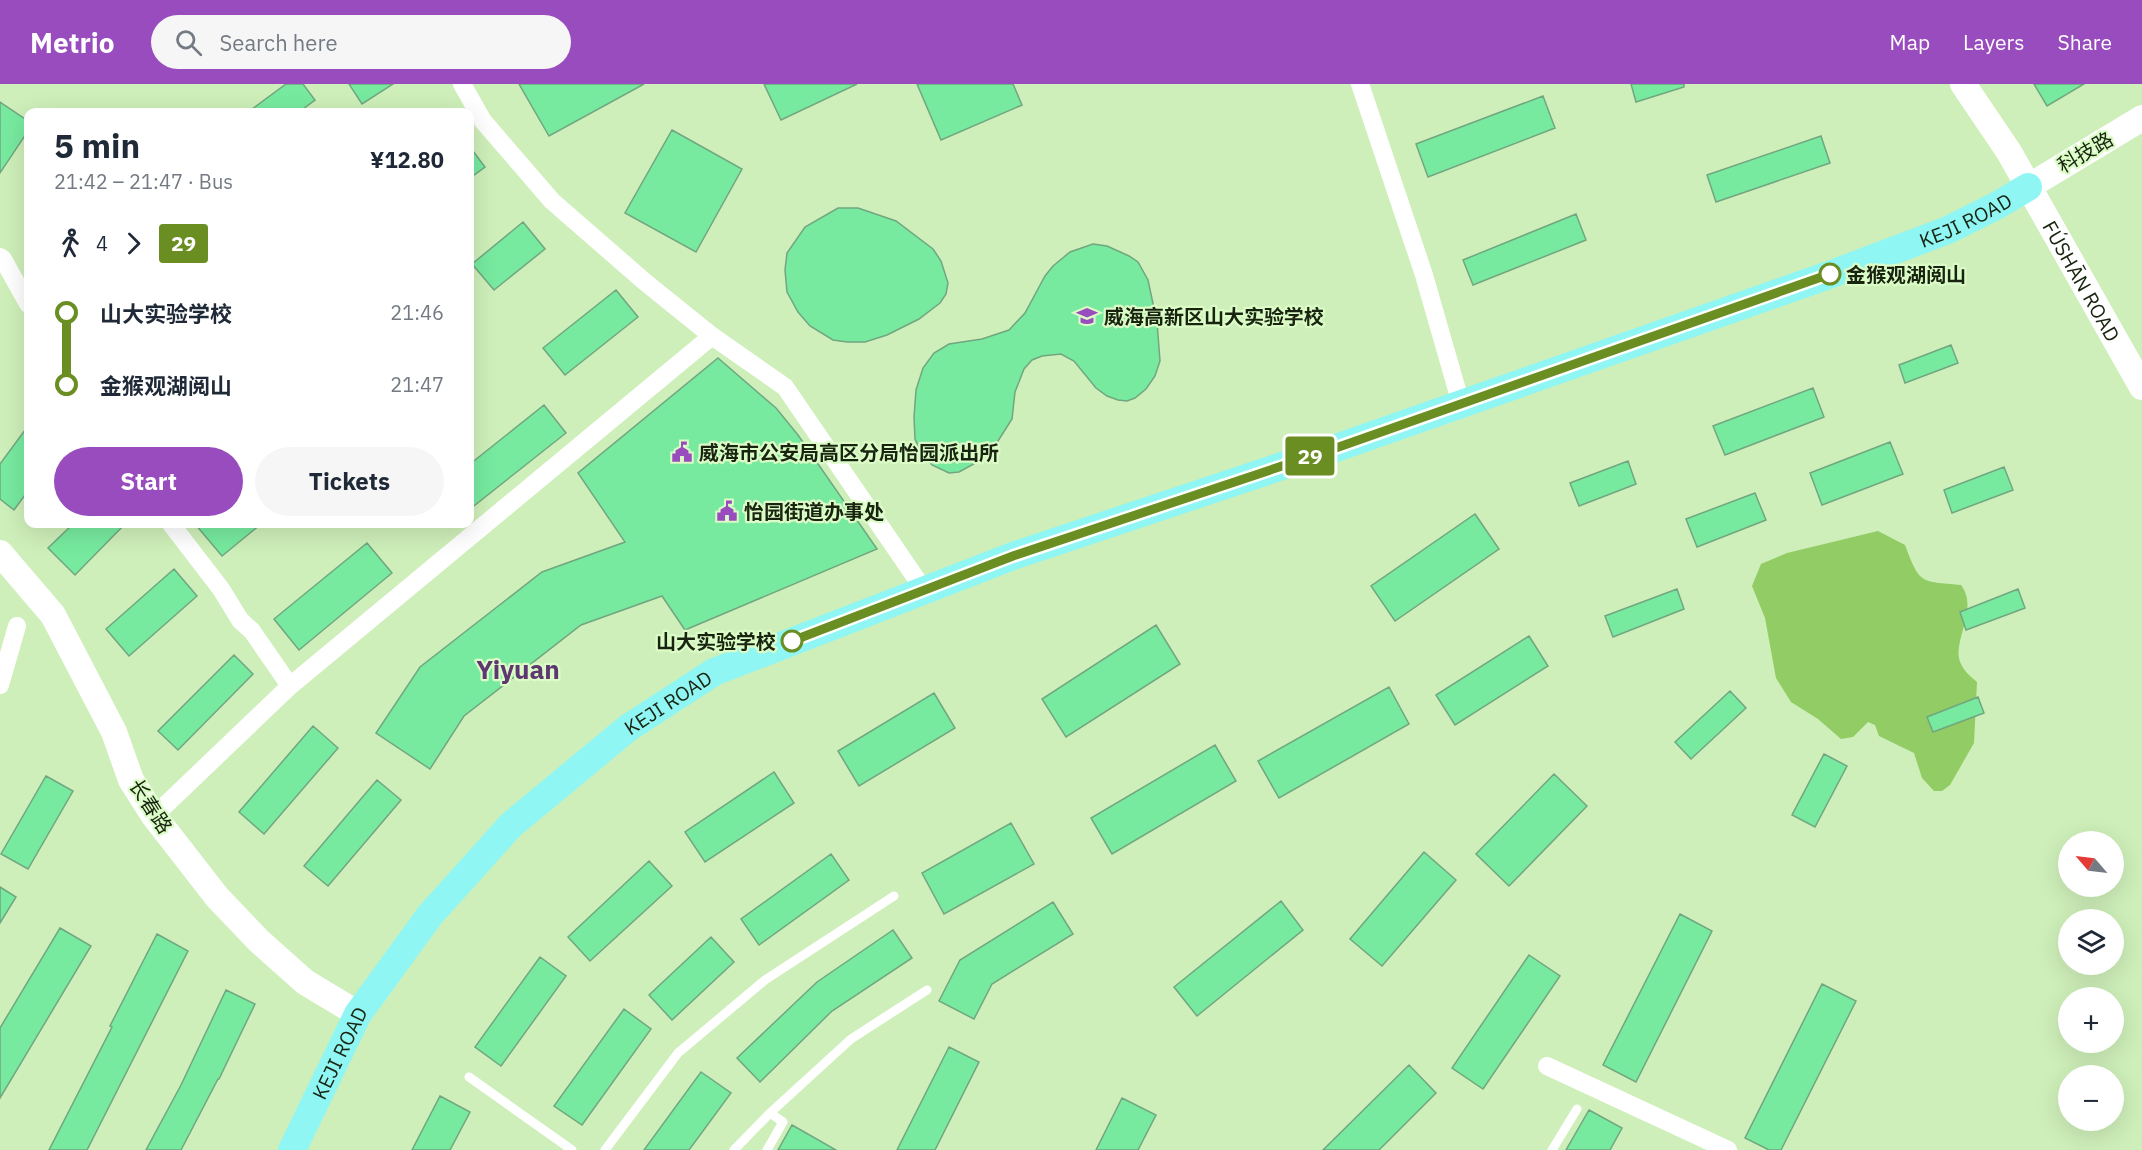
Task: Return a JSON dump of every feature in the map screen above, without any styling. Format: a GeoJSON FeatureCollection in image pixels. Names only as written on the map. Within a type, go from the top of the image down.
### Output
{"type":"FeatureCollection","features":[{"type":"Feature","properties":{"kind":"main road","name":"KEJI ROAD"},"geometry":{"type":"LineString","coordinates":[[292,1150],[358,1014],[430,915],[511,825],[628,728],[714,672],[1013,556],[1461,404],[1818,279],[1948,230],[2028,187]]}},
{"type":"Feature","properties":{"kind":"street"},"geometry":{"type":"LineString","coordinates":[[462,84],[483,122],[552,201],[645,282],[712,336],[785,387],[924,590]]}},
{"type":"Feature","properties":{"kind":"street"},"geometry":{"type":"LineString","coordinates":[[1360,84],[1424,275],[1461,404]]}},
{"type":"Feature","properties":{"kind":"street","name":"FÚSHĀN ROAD"},"geometry":{"type":"LineString","coordinates":[[1963,84],[2009,152],[2142,387]]}},
{"type":"Feature","properties":{"kind":"street","name":"科技路"},"geometry":{"type":"LineString","coordinates":[[2028,187],[2142,118]]}},
{"type":"Feature","properties":{"kind":"street"},"geometry":{"type":"LineString","coordinates":[[0,257],[24,297]]}},
{"type":"Feature","properties":{"kind":"street"},"geometry":{"type":"LineString","coordinates":[[154,816],[290,686],[712,336]]}},
{"type":"Feature","properties":{"kind":"street"},"geometry":{"type":"LineString","coordinates":[[174,528],[221,589],[240,620],[252,631],[290,686]]}},
{"type":"Feature","properties":{"kind":"street","name":"长春路"},"geometry":{"type":"LineString","coordinates":[[0,553],[54,615],[114,732],[131,780],[154,816],[217,897],[259,941],[305,982],[358,1014]]}},
{"type":"Feature","properties":{"kind":"street"},"geometry":{"type":"LineString","coordinates":[[0,685],[17,626]]}},
{"type":"Feature","properties":{"kind":"street"},"geometry":{"type":"LineString","coordinates":[[1547,1066],[1728,1150]]}},
{"type":"Feature","properties":{"kind":"lane"},"geometry":{"type":"LineString","coordinates":[[605,1150],[678,1053],[765,980],[894,896]]}},
{"type":"Feature","properties":{"kind":"lane"},"geometry":{"type":"LineString","coordinates":[[734,1150],[770,1113],[851,1039],[927,990]]}},
{"type":"Feature","properties":{"kind":"lane"},"geometry":{"type":"LineString","coordinates":[[469,1077],[572,1150]]}},
{"type":"Feature","properties":{"kind":"lane"},"geometry":{"type":"LineString","coordinates":[[1552,1150],[1577,1109]]}},
{"type":"Feature","properties":{"kind":"lane"},"geometry":{"type":"LineString","coordinates":[[767,1150],[783,1122],[770,1113]]}},
{"type":"Feature","properties":{"kind":"shaded area"},"geometry":{"type":"Polygon","coordinates":[[[1878,531],[1905,545],[1914,568],[1923,578],[1937,583],[1961,585],[1966,595],[1966,615],[1959,656],[1964,669],[1977,682],[1974,743],[1950,785],[1942,791],[1934,791],[1922,778],[1914,753],[1879,736],[1875,725],[1868,722],[1853,737],[1841,739],[1818,719],[1791,702],[1776,678],[1765,618],[1752,586],[1761,564],[1787,553],[1878,531]]]}},
{"type":"Feature","properties":{"kind":"building"},"geometry":{"type":"Polygon","coordinates":[[[286,84],[303,84],[315,100],[304,108],[253,108],[286,84]]]}},
{"type":"Feature","properties":{"kind":"building"},"geometry":{"type":"Polygon","coordinates":[[[349,84],[393,84],[362,104],[349,84]]]}},
{"type":"Feature","properties":{"kind":"building"},"geometry":{"type":"Polygon","coordinates":[[[519,84],[644,84],[549,136],[519,84]]]}},
{"type":"Feature","properties":{"kind":"building"},"geometry":{"type":"Polygon","coordinates":[[[764,84],[857,84],[781,120],[764,84]]]}},
{"type":"Feature","properties":{"kind":"building"},"geometry":{"type":"Polygon","coordinates":[[[917,84],[1013,84],[1022,105],[941,140],[917,84]]]}},
{"type":"Feature","properties":{"kind":"building"},"geometry":{"type":"Polygon","coordinates":[[[1631,84],[1684,84],[1684,87],[1636,102],[1631,84]]]}},
{"type":"Feature","properties":{"kind":"building"},"geometry":{"type":"Polygon","coordinates":[[[2034,84],[2084,84],[2047,106],[2034,84]]]}},
{"type":"Feature","properties":{"kind":"building"},"geometry":{"type":"Polygon","coordinates":[[[1543,96],[1555,128],[1428,177],[1416,144],[1543,96]]]}},
{"type":"Feature","properties":{"kind":"building"},"geometry":{"type":"Polygon","coordinates":[[[0,102],[24,118],[24,137],[0,173],[0,102]]]}},
{"type":"Feature","properties":{"kind":"building"},"geometry":{"type":"Polygon","coordinates":[[[672,130],[742,169],[696,252],[625,213],[672,130]]]}},
{"type":"Feature","properties":{"kind":"building"},"geometry":{"type":"Polygon","coordinates":[[[1821,136],[1830,163],[1716,202],[1707,175],[1821,136]]]}},
{"type":"Feature","properties":{"kind":"building"},"geometry":{"type":"Polygon","coordinates":[[[474,152],[485,167],[474,175],[474,152]]]}},
{"type":"Feature","properties":{"kind":"building"},"geometry":{"type":"Polygon","coordinates":[[[838,208],[858,208],[896,221],[933,249],[941,261],[948,283],[946,294],[940,303],[919,319],[887,335],[865,342],[833,340],[810,326],[798,312],[787,292],[785,270],[787,253],[805,227],[838,208]]]}},
{"type":"Feature","properties":{"kind":"building"},"geometry":{"type":"Polygon","coordinates":[[[1576,214],[1586,240],[1473,285],[1463,260],[1576,214]]]}},
{"type":"Feature","properties":{"kind":"building"},"geometry":{"type":"Polygon","coordinates":[[[523,222],[545,249],[494,290],[474,266],[474,262],[523,222]]]}},
{"type":"Feature","properties":{"kind":"building"},"geometry":{"type":"Polygon","coordinates":[[[1093,244],[1107,246],[1129,256],[1138,262],[1148,280],[1157,322],[1160,361],[1155,376],[1146,389],[1135,398],[1127,401],[1118,400],[1096,388],[1074,361],[1061,354],[1042,356],[1032,360],[1024,369],[1015,392],[1012,419],[983,459],[959,472],[949,473],[932,465],[922,454],[915,439],[916,390],[923,368],[934,353],[949,344],[982,339],[1009,330],[1025,313],[1053,266],[1070,252],[1093,244]]]}},
{"type":"Feature","properties":{"kind":"building"},"geometry":{"type":"Polygon","coordinates":[[[616,290],[638,317],[565,375],[543,348],[616,290]]]}},
{"type":"Feature","properties":{"kind":"building"},"geometry":{"type":"Polygon","coordinates":[[[1951,345],[1958,363],[1905,383],[1899,365],[1951,345]]]}},
{"type":"Feature","properties":{"kind":"building","name":"怡园街道办事处"},"geometry":{"type":"Polygon","coordinates":[[[718,358],[776,408],[798,435],[877,549],[685,630],[662,596],[581,625],[464,716],[430,769],[376,733],[420,667],[542,572],[625,542],[578,473],[718,358]]]}},
{"type":"Feature","properties":{"kind":"building"},"geometry":{"type":"Polygon","coordinates":[[[1813,388],[1824,417],[1725,455],[1713,426],[1813,388]]]}},
{"type":"Feature","properties":{"kind":"building"},"geometry":{"type":"Polygon","coordinates":[[[544,405],[566,433],[474,506],[474,461],[544,405]]]}},
{"type":"Feature","properties":{"kind":"building"},"geometry":{"type":"Polygon","coordinates":[[[24,431],[24,496],[14,510],[0,499],[0,464],[24,431]]]}},
{"type":"Feature","properties":{"kind":"building"},"geometry":{"type":"Polygon","coordinates":[[[1890,442],[1903,474],[1822,505],[1810,473],[1890,442]]]}},
{"type":"Feature","properties":{"kind":"building"},"geometry":{"type":"Polygon","coordinates":[[[1628,461],[1636,484],[1579,506],[1570,483],[1628,461]]]}},
{"type":"Feature","properties":{"kind":"building"},"geometry":{"type":"Polygon","coordinates":[[[2004,467],[2013,490],[1952,513],[1944,490],[2004,467]]]}},
{"type":"Feature","properties":{"kind":"building"},"geometry":{"type":"Polygon","coordinates":[[[1755,493],[1766,520],[1697,547],[1686,519],[1755,493]]]}},
{"type":"Feature","properties":{"kind":"building"},"geometry":{"type":"Polygon","coordinates":[[[1475,514],[1499,549],[1395,621],[1371,586],[1475,514]]]}},
{"type":"Feature","properties":{"kind":"building"},"geometry":{"type":"Polygon","coordinates":[[[69,528],[121,528],[75,575],[48,548],[69,528]]]}},
{"type":"Feature","properties":{"kind":"building"},"geometry":{"type":"Polygon","coordinates":[[[198,528],[256,528],[222,556],[198,528]]]}},
{"type":"Feature","properties":{"kind":"building"},"geometry":{"type":"Polygon","coordinates":[[[367,543],[392,573],[299,650],[274,619],[367,543]]]}},
{"type":"Feature","properties":{"kind":"building"},"geometry":{"type":"Polygon","coordinates":[[[174,569],[197,596],[129,656],[106,629],[174,569]]]}},
{"type":"Feature","properties":{"kind":"building"},"geometry":{"type":"Polygon","coordinates":[[[1677,589],[1684,609],[1613,637],[1605,616],[1677,589]]]}},
{"type":"Feature","properties":{"kind":"building"},"geometry":{"type":"Polygon","coordinates":[[[2018,589],[2025,608],[1966,630],[1960,612],[2018,589]]]}},
{"type":"Feature","properties":{"kind":"building"},"geometry":{"type":"Polygon","coordinates":[[[1156,625],[1180,664],[1066,737],[1042,699],[1156,625]]]}},
{"type":"Feature","properties":{"kind":"building"},"geometry":{"type":"Polygon","coordinates":[[[1529,636],[1548,666],[1455,725],[1436,695],[1529,636]]]}},
{"type":"Feature","properties":{"kind":"building"},"geometry":{"type":"Polygon","coordinates":[[[234,655],[253,674],[178,750],[158,731],[234,655]]]}},
{"type":"Feature","properties":{"kind":"building"},"geometry":{"type":"Polygon","coordinates":[[[1389,687],[1409,724],[1279,798],[1258,761],[1389,687]]]}},
{"type":"Feature","properties":{"kind":"building"},"geometry":{"type":"Polygon","coordinates":[[[1730,691],[1746,708],[1691,759],[1675,742],[1730,691]]]}},
{"type":"Feature","properties":{"kind":"building"},"geometry":{"type":"Polygon","coordinates":[[[934,693],[955,728],[859,786],[838,751],[934,693]]]}},
{"type":"Feature","properties":{"kind":"building"},"geometry":{"type":"Polygon","coordinates":[[[1978,697],[1984,713],[1933,732],[1927,717],[1978,697]]]}},
{"type":"Feature","properties":{"kind":"building"},"geometry":{"type":"Polygon","coordinates":[[[313,726],[338,748],[264,834],[239,812],[313,726]]]}},
{"type":"Feature","properties":{"kind":"building"},"geometry":{"type":"Polygon","coordinates":[[[1215,745],[1236,781],[1112,854],[1091,818],[1215,745]]]}},
{"type":"Feature","properties":{"kind":"building"},"geometry":{"type":"Polygon","coordinates":[[[1824,754],[1847,766],[1815,827],[1792,815],[1824,754]]]}},
{"type":"Feature","properties":{"kind":"building"},"geometry":{"type":"Polygon","coordinates":[[[774,772],[794,803],[705,862],[685,832],[774,772]]]}},
{"type":"Feature","properties":{"kind":"building"},"geometry":{"type":"Polygon","coordinates":[[[1554,774],[1587,806],[1509,886],[1476,854],[1554,774]]]}},
{"type":"Feature","properties":{"kind":"building"},"geometry":{"type":"Polygon","coordinates":[[[46,776],[73,791],[28,869],[1,854],[46,776]]]}},
{"type":"Feature","properties":{"kind":"building"},"geometry":{"type":"Polygon","coordinates":[[[377,780],[401,800],[328,886],[304,866],[377,780]]]}},
{"type":"Feature","properties":{"kind":"building"},"geometry":{"type":"Polygon","coordinates":[[[1011,823],[1034,864],[944,914],[922,873],[1011,823]]]}},
{"type":"Feature","properties":{"kind":"building"},"geometry":{"type":"Polygon","coordinates":[[[1424,852],[1456,880],[1382,966],[1350,939],[1424,852]]]}},
{"type":"Feature","properties":{"kind":"building"},"geometry":{"type":"Polygon","coordinates":[[[831,854],[849,880],[759,945],[741,919],[831,854]]]}},
{"type":"Feature","properties":{"kind":"building"},"geometry":{"type":"Polygon","coordinates":[[[649,861],[672,886],[590,961],[568,937],[649,861]]]}},
{"type":"Feature","properties":{"kind":"building"},"geometry":{"type":"Polygon","coordinates":[[[0,887],[16,897],[0,923],[0,887]]]}},
{"type":"Feature","properties":{"kind":"building"},"geometry":{"type":"Polygon","coordinates":[[[1281,901],[1303,930],[1197,1016],[1174,987],[1281,901]]]}},
{"type":"Feature","properties":{"kind":"building"},"geometry":{"type":"Polygon","coordinates":[[[1053,902],[1073,934],[992,984],[974,1019],[939,1001],[960,960],[1053,902]]]}},
{"type":"Feature","properties":{"kind":"building"},"geometry":{"type":"Polygon","coordinates":[[[1680,914],[1712,931],[1636,1082],[1603,1065],[1680,914]]]}},
{"type":"Feature","properties":{"kind":"building"},"geometry":{"type":"Polygon","coordinates":[[[60,928],[91,946],[0,1098],[0,1028],[60,928]]]}},
{"type":"Feature","properties":{"kind":"building"},"geometry":{"type":"Polygon","coordinates":[[[893,930],[912,958],[832,1011],[760,1082],[737,1058],[817,982],[893,930]]]}},
{"type":"Feature","properties":{"kind":"building"},"geometry":{"type":"Polygon","coordinates":[[[157,934],[188,951],[87,1150],[49,1150],[112,1027],[110,1026],[157,934]]]}},
{"type":"Feature","properties":{"kind":"building"},"geometry":{"type":"Polygon","coordinates":[[[711,937],[734,962],[672,1020],[649,995],[711,937]]]}},
{"type":"Feature","properties":{"kind":"building"},"geometry":{"type":"Polygon","coordinates":[[[1529,955],[1560,976],[1483,1089],[1452,1068],[1529,955]]]}},
{"type":"Feature","properties":{"kind":"building"},"geometry":{"type":"Polygon","coordinates":[[[540,957],[566,976],[501,1066],[475,1047],[540,957]]]}},
{"type":"Feature","properties":{"kind":"building"},"geometry":{"type":"Polygon","coordinates":[[[1822,984],[1856,1001],[1781,1150],[1769,1150],[1745,1138],[1822,984]]]}},
{"type":"Feature","properties":{"kind":"building"},"geometry":{"type":"Polygon","coordinates":[[[226,990],[255,1004],[219,1079],[181,1150],[146,1150],[181,1085],[226,990]]]}},
{"type":"Feature","properties":{"kind":"building"},"geometry":{"type":"Polygon","coordinates":[[[624,1009],[651,1029],[582,1125],[554,1106],[624,1009]]]}},
{"type":"Feature","properties":{"kind":"building"},"geometry":{"type":"Polygon","coordinates":[[[949,1047],[979,1062],[935,1150],[897,1150],[949,1047]]]}},
{"type":"Feature","properties":{"kind":"building"},"geometry":{"type":"Polygon","coordinates":[[[1409,1065],[1436,1093],[1379,1150],[1323,1150],[1409,1065]]]}},
{"type":"Feature","properties":{"kind":"building"},"geometry":{"type":"Polygon","coordinates":[[[701,1072],[731,1093],[689,1150],[644,1150],[701,1072]]]}},
{"type":"Feature","properties":{"kind":"building"},"geometry":{"type":"Polygon","coordinates":[[[440,1096],[470,1112],[450,1150],[412,1150],[440,1096]]]}},
{"type":"Feature","properties":{"kind":"building"},"geometry":{"type":"Polygon","coordinates":[[[1122,1098],[1156,1115],[1138,1150],[1096,1150],[1122,1098]]]}},
{"type":"Feature","properties":{"kind":"building"},"geometry":{"type":"Polygon","coordinates":[[[1589,1110],[1622,1128],[1610,1150],[1566,1150],[1589,1110]]]}},
{"type":"Feature","properties":{"kind":"building"},"geometry":{"type":"Polygon","coordinates":[[[792,1125],[836,1150],[778,1150],[792,1125]]]}},
{"type":"Feature","properties":{"kind":"bus line","name":"29"},"geometry":{"type":"LineString","coordinates":[[792,641],[1013,556],[1333,449],[1830,274]]}},
{"type":"Feature","properties":{"kind":"place","name":"金猴观湖阅山"},"geometry":{"type":"Point","coordinates":[1830,274]}},
{"type":"Feature","properties":{"kind":"place","name":"威海高新区山大实验学校"},"geometry":{"type":"Point","coordinates":[1087,316]}},
{"type":"Feature","properties":{"kind":"place","name":"威海市公安局高区分局怡园派出所"},"geometry":{"type":"Point","coordinates":[682,452]}},
{"type":"Feature","properties":{"kind":"place","name":"怡园街道办事处"},"geometry":{"type":"Point","coordinates":[727,511]}},
{"type":"Feature","properties":{"kind":"place","name":"山大实验学校"},"geometry":{"type":"Point","coordinates":[792,641]}},
{"type":"Feature","properties":{"kind":"district","name":"Yiyuan"},"geometry":{"type":"Point","coordinates":[518,669]}}]}
